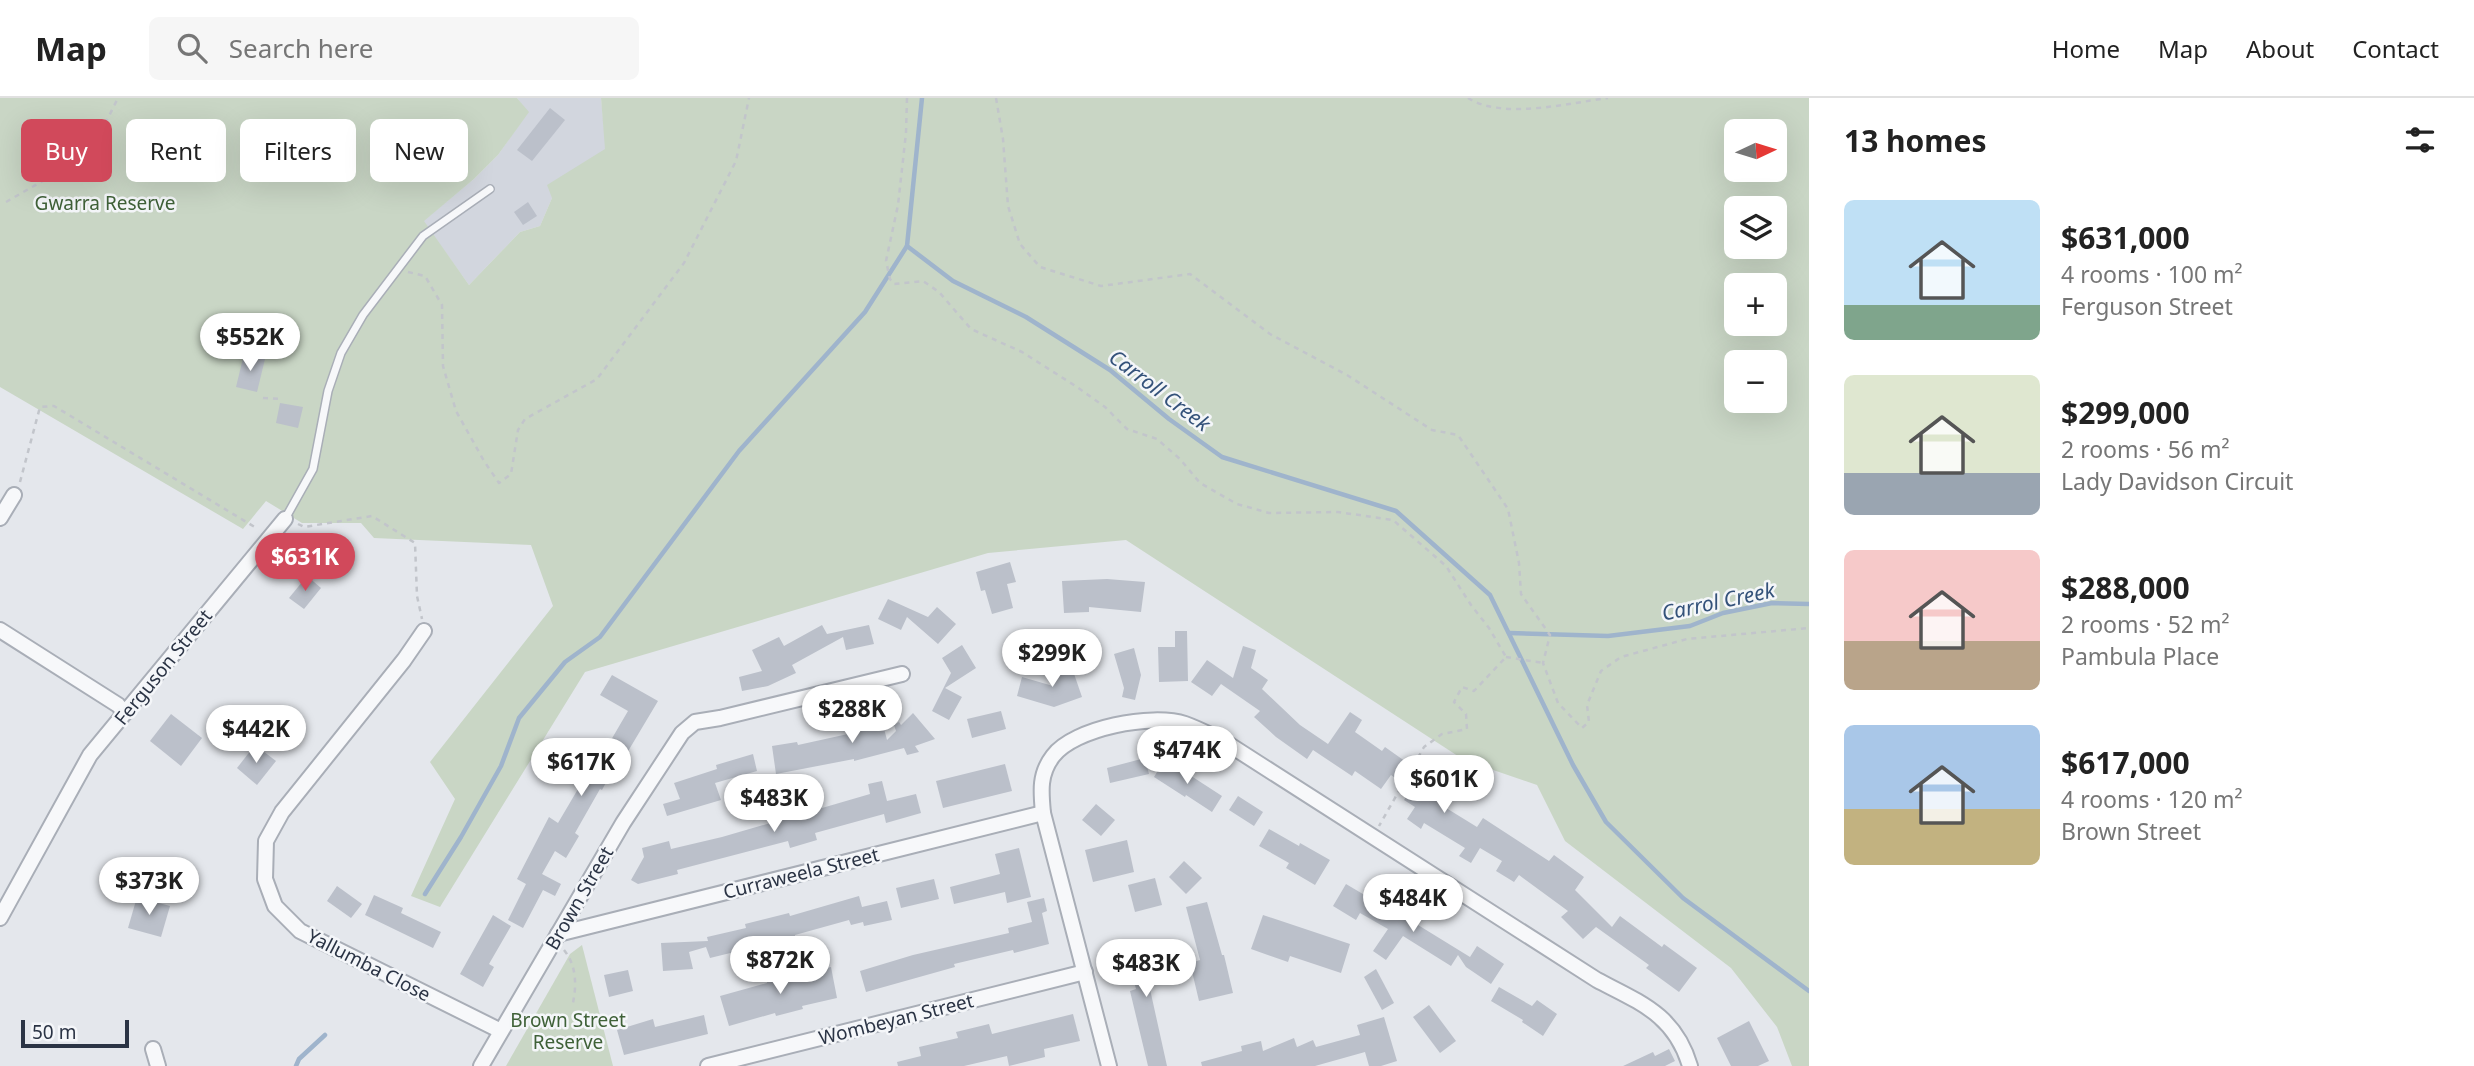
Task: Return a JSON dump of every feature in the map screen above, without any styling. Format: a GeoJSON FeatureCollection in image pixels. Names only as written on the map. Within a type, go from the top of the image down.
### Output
{"type":"FeatureCollection","features":[{"type":"Feature","properties":{"kind":"street"},"geometry":{"type":"LineString","coordinates":[[0,518],[14,495]]}},
{"type":"Feature","properties":{"kind":"street","name":"Ferguson Street"},"geometry":{"type":"LineString","coordinates":[[0,918],[5,898],[90,755],[285,519]]}},
{"type":"Feature","properties":{"kind":"street"},"geometry":{"type":"LineString","coordinates":[[0,630],[118,705],[125,713]]}},
{"type":"Feature","properties":{"kind":"street","name":"Yallumba Close"},"geometry":{"type":"LineString","coordinates":[[424,631],[404,660],[282,812],[266,841],[265,878],[275,906],[300,931],[501,1031]]}},
{"type":"Feature","properties":{"kind":"street","name":"Brown Street"},"geometry":{"type":"LineString","coordinates":[[481,1066],[623,823],[682,733],[695,722],[902,674]]}},
{"type":"Feature","properties":{"kind":"street"},"geometry":{"type":"LineString","coordinates":[[1109,1066],[1043,813],[1040,781],[1052,756],[1070,740],[1143,720],[1184,723],[1225,742],[1597,980],[1645,1005],[1670,1025],[1686,1052],[1690,1066]]}},
{"type":"Feature","properties":{"kind":"street","name":"Curraweela Street"},"geometry":{"type":"LineString","coordinates":[[557,937],[1043,813]]}},
{"type":"Feature","properties":{"kind":"street","name":"Wombeyan Street"},"geometry":{"type":"LineString","coordinates":[[708,1066],[1085,972]]}},
{"type":"Feature","properties":{"kind":"street"},"geometry":{"type":"LineString","coordinates":[[153,1049],[158,1066]]}},
{"type":"Feature","properties":{"kind":"lane","name":"Ferguson Street"},"geometry":{"type":"LineString","coordinates":[[285,519],[313,469],[328,391],[341,353],[376,295],[423,236],[490,189]]}},
{"type":"Feature","properties":{"kind":"path"},"geometry":{"type":"LineString","coordinates":[[6,202],[79,160],[95,144],[118,98]]}},
{"type":"Feature","properties":{"kind":"path"},"geometry":{"type":"LineString","coordinates":[[397,268],[425,276],[442,305],[443,366],[456,411],[499,483],[511,474],[518,430],[525,419],[597,379],[684,263],[736,161],[749,98]]}},
{"type":"Feature","properties":{"kind":"path"},"geometry":{"type":"LineString","coordinates":[[907,98],[898,205],[886,261],[890,279],[894,284],[923,281],[939,292],[971,329],[1022,352],[1077,387],[1105,407],[1127,429],[1157,439],[1180,459],[1200,483],[1237,504],[1269,513],[1338,512],[1393,520],[1446,566],[1506,657]]}},
{"type":"Feature","properties":{"kind":"path"},"geometry":{"type":"LineString","coordinates":[[996,98],[1003,139],[1008,206],[1020,244],[1040,267],[1101,286],[1190,274],[1270,334],[1347,375],[1432,430],[1458,435],[1508,509],[1519,563],[1521,594],[1550,635],[1543,663],[1559,703],[1582,728],[1589,722],[1587,705],[1601,671],[1621,657],[1687,639],[1809,628]]}},
{"type":"Feature","properties":{"kind":"path"},"geometry":{"type":"LineString","coordinates":[[1468,98],[1490,107],[1532,108],[1608,98]]}},
{"type":"Feature","properties":{"kind":"path"},"geometry":{"type":"LineString","coordinates":[[263,398],[281,399]]}},
{"type":"Feature","properties":{"kind":"path"},"geometry":{"type":"LineString","coordinates":[[14,495],[23,477],[40,407],[54,406],[257,528],[274,532]]}},
{"type":"Feature","properties":{"kind":"path"},"geometry":{"type":"LineString","coordinates":[[285,519],[304,527],[372,516],[415,543],[417,596],[424,631]]}},
{"type":"Feature","properties":{"kind":"path"},"geometry":{"type":"LineString","coordinates":[[1506,657],[1543,663]]}},
{"type":"Feature","properties":{"kind":"path"},"geometry":{"type":"LineString","coordinates":[[1382,820],[1424,747],[1441,734],[1467,729],[1466,714],[1454,702],[1462,687],[1474,691],[1506,657]]}},
{"type":"Feature","properties":{"kind":"path"},"geometry":{"type":"LineString","coordinates":[[557,937],[574,962],[575,995],[572,1007]]}},
{"type":"Feature","properties":{"kind":"shaded area"},"geometry":{"type":"Polygon","coordinates":[[[517,98],[601,98],[606,149],[552,198],[540,226],[520,232],[469,285],[423,221],[474,179],[498,155],[528,112],[517,98]]]}},
{"type":"Feature","properties":{"kind":"green space","name":"Gwarra Reserve"},"geometry":{"type":"Polygon","coordinates":[[[0,98],[517,98],[529,112],[498,155],[474,179],[424,221],[469,285],[520,232],[540,226],[552,198],[547,185],[605,149],[601,98],[1809,98],[1809,1066],[1792,1066],[1777,1027],[1731,968],[1565,841],[1537,785],[1464,760],[1126,540],[988,553],[585,672],[440,907],[411,896],[455,799],[430,762],[553,606],[531,545],[374,538],[361,523],[302,523],[266,501],[243,529],[0,387],[0,98]]]}},
{"type":"Feature","properties":{"kind":"green space","name":"Brown Street Reserve"},"geometry":{"type":"Polygon","coordinates":[[[582,945],[613,1066],[506,1066],[570,954],[582,945]]]}},
{"type":"Feature","properties":{"kind":"building"},"geometry":{"type":"Polygon","coordinates":[[[550,108],[565,120],[532,161],[517,150],[550,108]]]}},
{"type":"Feature","properties":{"kind":"building"},"geometry":{"type":"Polygon","coordinates":[[[528,202],[537,216],[523,225],[514,212],[528,202]]]}},
{"type":"Feature","properties":{"kind":"building"},"geometry":{"type":"Polygon","coordinates":[[[244,354],[265,359],[257,392],[236,387],[244,354]]]}},
{"type":"Feature","properties":{"kind":"building"},"geometry":{"type":"Polygon","coordinates":[[[280,403],[303,407],[298,428],[276,423],[280,403]]]}},
{"type":"Feature","properties":{"kind":"building"},"geometry":{"type":"Polygon","coordinates":[[[1010,562],[1016,582],[1007,584],[1013,608],[992,614],[976,572],[1010,562]]]}},
{"type":"Feature","properties":{"kind":"building"},"geometry":{"type":"Polygon","coordinates":[[[307,576],[321,588],[304,609],[289,598],[307,576]]]}},
{"type":"Feature","properties":{"kind":"building"},"geometry":{"type":"Polygon","coordinates":[[[1107,579],[1145,582],[1141,612],[1089,607],[1089,612],[1064,613],[1062,581],[1107,579]]]}},
{"type":"Feature","properties":{"kind":"building"},"geometry":{"type":"Polygon","coordinates":[[[888,599],[928,617],[937,607],[956,624],[938,644],[907,617],[901,630],[878,619],[888,599]]]}},
{"type":"Feature","properties":{"kind":"building"},"geometry":{"type":"Polygon","coordinates":[[[822,625],[827,634],[869,625],[874,644],[846,650],[843,637],[792,665],[796,673],[768,686],[742,691],[739,677],[762,671],[752,650],[779,637],[784,646],[822,625]]]}},
{"type":"Feature","properties":{"kind":"building"},"geometry":{"type":"Polygon","coordinates":[[[1175,631],[1187,631],[1188,681],[1159,682],[1158,647],[1175,647],[1175,631]]]}},
{"type":"Feature","properties":{"kind":"building"},"geometry":{"type":"Polygon","coordinates":[[[962,645],[976,668],[945,688],[962,697],[949,720],[932,711],[951,673],[942,658],[962,645]]]}},
{"type":"Feature","properties":{"kind":"building"},"geometry":{"type":"Polygon","coordinates":[[[1243,646],[1256,650],[1251,668],[1268,680],[1262,689],[1300,725],[1328,744],[1350,712],[1362,720],[1355,732],[1382,751],[1385,747],[1416,769],[1425,755],[1436,763],[1427,775],[1431,778],[1424,789],[1440,800],[1438,803],[1477,827],[1483,818],[1549,861],[1554,855],[1584,877],[1575,890],[1612,927],[1620,916],[1662,947],[1664,944],[1697,968],[1679,992],[1646,968],[1649,965],[1596,927],[1583,939],[1561,917],[1568,911],[1519,875],[1514,882],[1496,871],[1502,861],[1480,848],[1471,863],[1459,856],[1465,848],[1424,823],[1421,829],[1407,819],[1415,807],[1404,800],[1411,789],[1391,775],[1381,789],[1355,771],[1352,776],[1313,750],[1307,759],[1254,717],[1260,711],[1221,684],[1212,696],[1191,682],[1207,660],[1233,678],[1243,646]]]}},
{"type":"Feature","properties":{"kind":"building"},"geometry":{"type":"Polygon","coordinates":[[[1134,648],[1141,675],[1135,700],[1122,697],[1124,688],[1114,654],[1134,648]]]}},
{"type":"Feature","properties":{"kind":"building"},"geometry":{"type":"Polygon","coordinates":[[[1071,665],[1082,697],[1054,707],[1017,696],[1022,677],[1053,686],[1048,673],[1071,665]]]}},
{"type":"Feature","properties":{"kind":"building"},"geometry":{"type":"Polygon","coordinates":[[[612,675],[658,701],[624,758],[620,756],[602,790],[600,789],[575,833],[579,836],[566,858],[555,851],[542,874],[561,884],[555,896],[543,890],[523,928],[508,920],[526,884],[517,879],[549,817],[558,823],[601,750],[604,752],[628,711],[600,695],[612,675]]]}},
{"type":"Feature","properties":{"kind":"building"},"geometry":{"type":"Polygon","coordinates":[[[1001,711],[1006,729],[972,738],[967,719],[1001,711]]]}},
{"type":"Feature","properties":{"kind":"building"},"geometry":{"type":"Polygon","coordinates":[[[913,713],[935,739],[915,746],[919,752],[907,755],[904,748],[854,761],[776,774],[772,746],[797,742],[798,745],[848,734],[846,726],[881,717],[887,740],[896,731],[894,725],[899,722],[901,725],[913,713]]]}},
{"type":"Feature","properties":{"kind":"building"},"geometry":{"type":"Polygon","coordinates":[[[171,714],[202,738],[181,766],[150,741],[171,714]]]}},
{"type":"Feature","properties":{"kind":"building"},"geometry":{"type":"Polygon","coordinates":[[[255,745],[276,761],[257,785],[237,768],[255,745]]]}},
{"type":"Feature","properties":{"kind":"building"},"geometry":{"type":"Polygon","coordinates":[[[753,754],[757,771],[715,783],[721,800],[667,816],[663,804],[680,799],[674,783],[717,769],[716,765],[753,754]]]}},
{"type":"Feature","properties":{"kind":"building"},"geometry":{"type":"Polygon","coordinates":[[[1145,758],[1149,774],[1110,783],[1107,768],[1145,758]]]}},
{"type":"Feature","properties":{"kind":"building"},"geometry":{"type":"Polygon","coordinates":[[[1165,759],[1222,796],[1212,812],[1154,777],[1165,759]]]}},
{"type":"Feature","properties":{"kind":"building"},"geometry":{"type":"Polygon","coordinates":[[[1005,764],[1012,791],[943,808],[936,781],[1005,764]]]}},
{"type":"Feature","properties":{"kind":"building"},"geometry":{"type":"Polygon","coordinates":[[[882,781],[887,801],[916,794],[921,813],[886,823],[884,814],[815,833],[817,840],[790,848],[788,841],[677,870],[678,874],[638,884],[631,880],[644,857],[642,848],[669,841],[671,849],[722,837],[870,794],[868,784],[882,781]]]}},
{"type":"Feature","properties":{"kind":"building"},"geometry":{"type":"Polygon","coordinates":[[[1238,796],[1263,812],[1254,826],[1229,810],[1238,796]]]}},
{"type":"Feature","properties":{"kind":"building"},"geometry":{"type":"Polygon","coordinates":[[[1096,804],[1115,820],[1101,836],[1082,820],[1096,804]]]}},
{"type":"Feature","properties":{"kind":"building"},"geometry":{"type":"Polygon","coordinates":[[[1269,829],[1330,860],[1315,885],[1286,868],[1289,863],[1259,846],[1269,829]]]}},
{"type":"Feature","properties":{"kind":"building"},"geometry":{"type":"Polygon","coordinates":[[[1127,840],[1134,872],[1093,882],[1085,850],[1127,840]]]}},
{"type":"Feature","properties":{"kind":"building"},"geometry":{"type":"Polygon","coordinates":[[[1019,848],[1031,897],[1007,903],[1005,892],[954,904],[950,887],[1000,874],[995,854],[1019,848]]]}},
{"type":"Feature","properties":{"kind":"building"},"geometry":{"type":"Polygon","coordinates":[[[1184,861],[1202,878],[1186,894],[1169,877],[1184,861]]]}},
{"type":"Feature","properties":{"kind":"building"},"geometry":{"type":"Polygon","coordinates":[[[1155,878],[1162,905],[1135,912],[1128,885],[1155,878]]]}},
{"type":"Feature","properties":{"kind":"building"},"geometry":{"type":"Polygon","coordinates":[[[934,879],[939,899],[901,908],[896,888],[934,879]]]}},
{"type":"Feature","properties":{"kind":"building"},"geometry":{"type":"Polygon","coordinates":[[[1346,884],[1470,957],[1477,946],[1504,964],[1491,984],[1466,967],[1458,955],[1451,966],[1403,936],[1386,960],[1373,951],[1388,929],[1360,913],[1356,920],[1333,906],[1346,884]]]}},
{"type":"Feature","properties":{"kind":"building"},"geometry":{"type":"Polygon","coordinates":[[[337,886],[362,904],[351,918],[327,901],[337,886]]]}},
{"type":"Feature","properties":{"kind":"building"},"geometry":{"type":"Polygon","coordinates":[[[374,895],[403,908],[401,913],[441,932],[433,948],[365,915],[374,895]]]}},
{"type":"Feature","properties":{"kind":"building"},"geometry":{"type":"Polygon","coordinates":[[[859,896],[862,907],[887,901],[892,920],[864,926],[863,922],[851,925],[849,920],[795,937],[710,958],[706,947],[689,952],[693,969],[663,971],[661,943],[708,941],[707,937],[746,928],[745,924],[789,913],[790,916],[859,896]]]}},
{"type":"Feature","properties":{"kind":"building"},"geometry":{"type":"Polygon","coordinates":[[[137,897],[170,906],[161,937],[128,928],[137,897]]]}},
{"type":"Feature","properties":{"kind":"building"},"geometry":{"type":"Polygon","coordinates":[[[1044,898],[1047,911],[1042,913],[1049,944],[954,964],[955,967],[866,992],[860,971],[913,955],[1009,933],[1008,928],[1032,922],[1027,902],[1044,898]]]}},
{"type":"Feature","properties":{"kind":"building"},"geometry":{"type":"Polygon","coordinates":[[[1207,902],[1233,993],[1199,1001],[1190,963],[1200,960],[1186,907],[1207,902]]]}},
{"type":"Feature","properties":{"kind":"building"},"geometry":{"type":"Polygon","coordinates":[[[493,915],[511,926],[489,964],[494,967],[483,987],[460,974],[493,915]]]}},
{"type":"Feature","properties":{"kind":"building"},"geometry":{"type":"Polygon","coordinates":[[[1263,915],[1350,944],[1341,973],[1290,956],[1288,962],[1251,949],[1263,915]]]}},
{"type":"Feature","properties":{"kind":"building"},"geometry":{"type":"Polygon","coordinates":[[[1156,939],[1163,966],[1146,971],[1167,1066],[1148,1066],[1130,991],[1136,989],[1125,946],[1156,939]]]}},
{"type":"Feature","properties":{"kind":"building"},"geometry":{"type":"Polygon","coordinates":[[[831,967],[837,998],[802,1006],[803,1009],[776,1016],[775,1013],[729,1026],[720,996],[767,983],[767,979],[831,967]]]}},
{"type":"Feature","properties":{"kind":"building"},"geometry":{"type":"Polygon","coordinates":[[[1376,969],[1394,1003],[1382,1010],[1364,977],[1376,969]]]}},
{"type":"Feature","properties":{"kind":"building"},"geometry":{"type":"Polygon","coordinates":[[[628,970],[633,991],[609,997],[604,975],[628,970]]]}},
{"type":"Feature","properties":{"kind":"building"},"geometry":{"type":"Polygon","coordinates":[[[1499,987],[1532,1006],[1537,1000],[1557,1014],[1543,1036],[1522,1022],[1523,1020],[1491,1001],[1499,987]]]}},
{"type":"Feature","properties":{"kind":"building"},"geometry":{"type":"Polygon","coordinates":[[[1429,1005],[1456,1041],[1440,1053],[1413,1017],[1429,1005]]]}},
{"type":"Feature","properties":{"kind":"building"},"geometry":{"type":"Polygon","coordinates":[[[1073,1014],[1080,1041],[1044,1049],[1045,1057],[1009,1066],[1007,1056],[964,1066],[898,1066],[897,1062],[921,1056],[919,1047],[958,1038],[956,1032],[989,1024],[992,1034],[1073,1014]]]}},
{"type":"Feature","properties":{"kind":"building"},"geometry":{"type":"Polygon","coordinates":[[[704,1015],[708,1034],[624,1055],[617,1030],[653,1019],[655,1027],[704,1015]]]}},
{"type":"Feature","properties":{"kind":"building"},"geometry":{"type":"Polygon","coordinates":[[[1384,1017],[1397,1061],[1381,1066],[1369,1066],[1365,1052],[1315,1066],[1202,1066],[1201,1062],[1242,1051],[1241,1046],[1261,1041],[1263,1051],[1294,1038],[1297,1047],[1313,1040],[1316,1047],[1360,1035],[1357,1025],[1384,1017]]]}},
{"type":"Feature","properties":{"kind":"building"},"geometry":{"type":"Polygon","coordinates":[[[1749,1021],[1769,1061],[1758,1066],[1731,1066],[1717,1038],[1749,1021]]]}},
{"type":"Feature","properties":{"kind":"building"},"geometry":{"type":"Polygon","coordinates":[[[1669,1049],[1675,1061],[1665,1066],[1623,1066],[1653,1052],[1655,1056],[1669,1049]]]}},
{"type":"Feature","properties":{"kind":"waterway","name":"Carroll Creek"},"geometry":{"type":"LineString","coordinates":[[922,98],[907,246],[953,281],[1026,317],[1110,370],[1169,419],[1222,457],[1396,511],[1490,595],[1573,765],[1606,822],[1683,898],[1809,991]]}},
{"type":"Feature","properties":{"kind":"waterway"},"geometry":{"type":"LineString","coordinates":[[425,894],[501,766],[519,718],[565,662],[600,637],[739,451],[865,312],[907,246]]}},
{"type":"Feature","properties":{"kind":"waterway","name":"Carrol Creek"},"geometry":{"type":"LineString","coordinates":[[1509,633],[1608,636],[1690,626],[1723,613],[1772,603],[1809,604]]}},
{"type":"Feature","properties":{"kind":"waterway"},"geometry":{"type":"LineString","coordinates":[[296,1066],[299,1059],[325,1035]]}}]}
